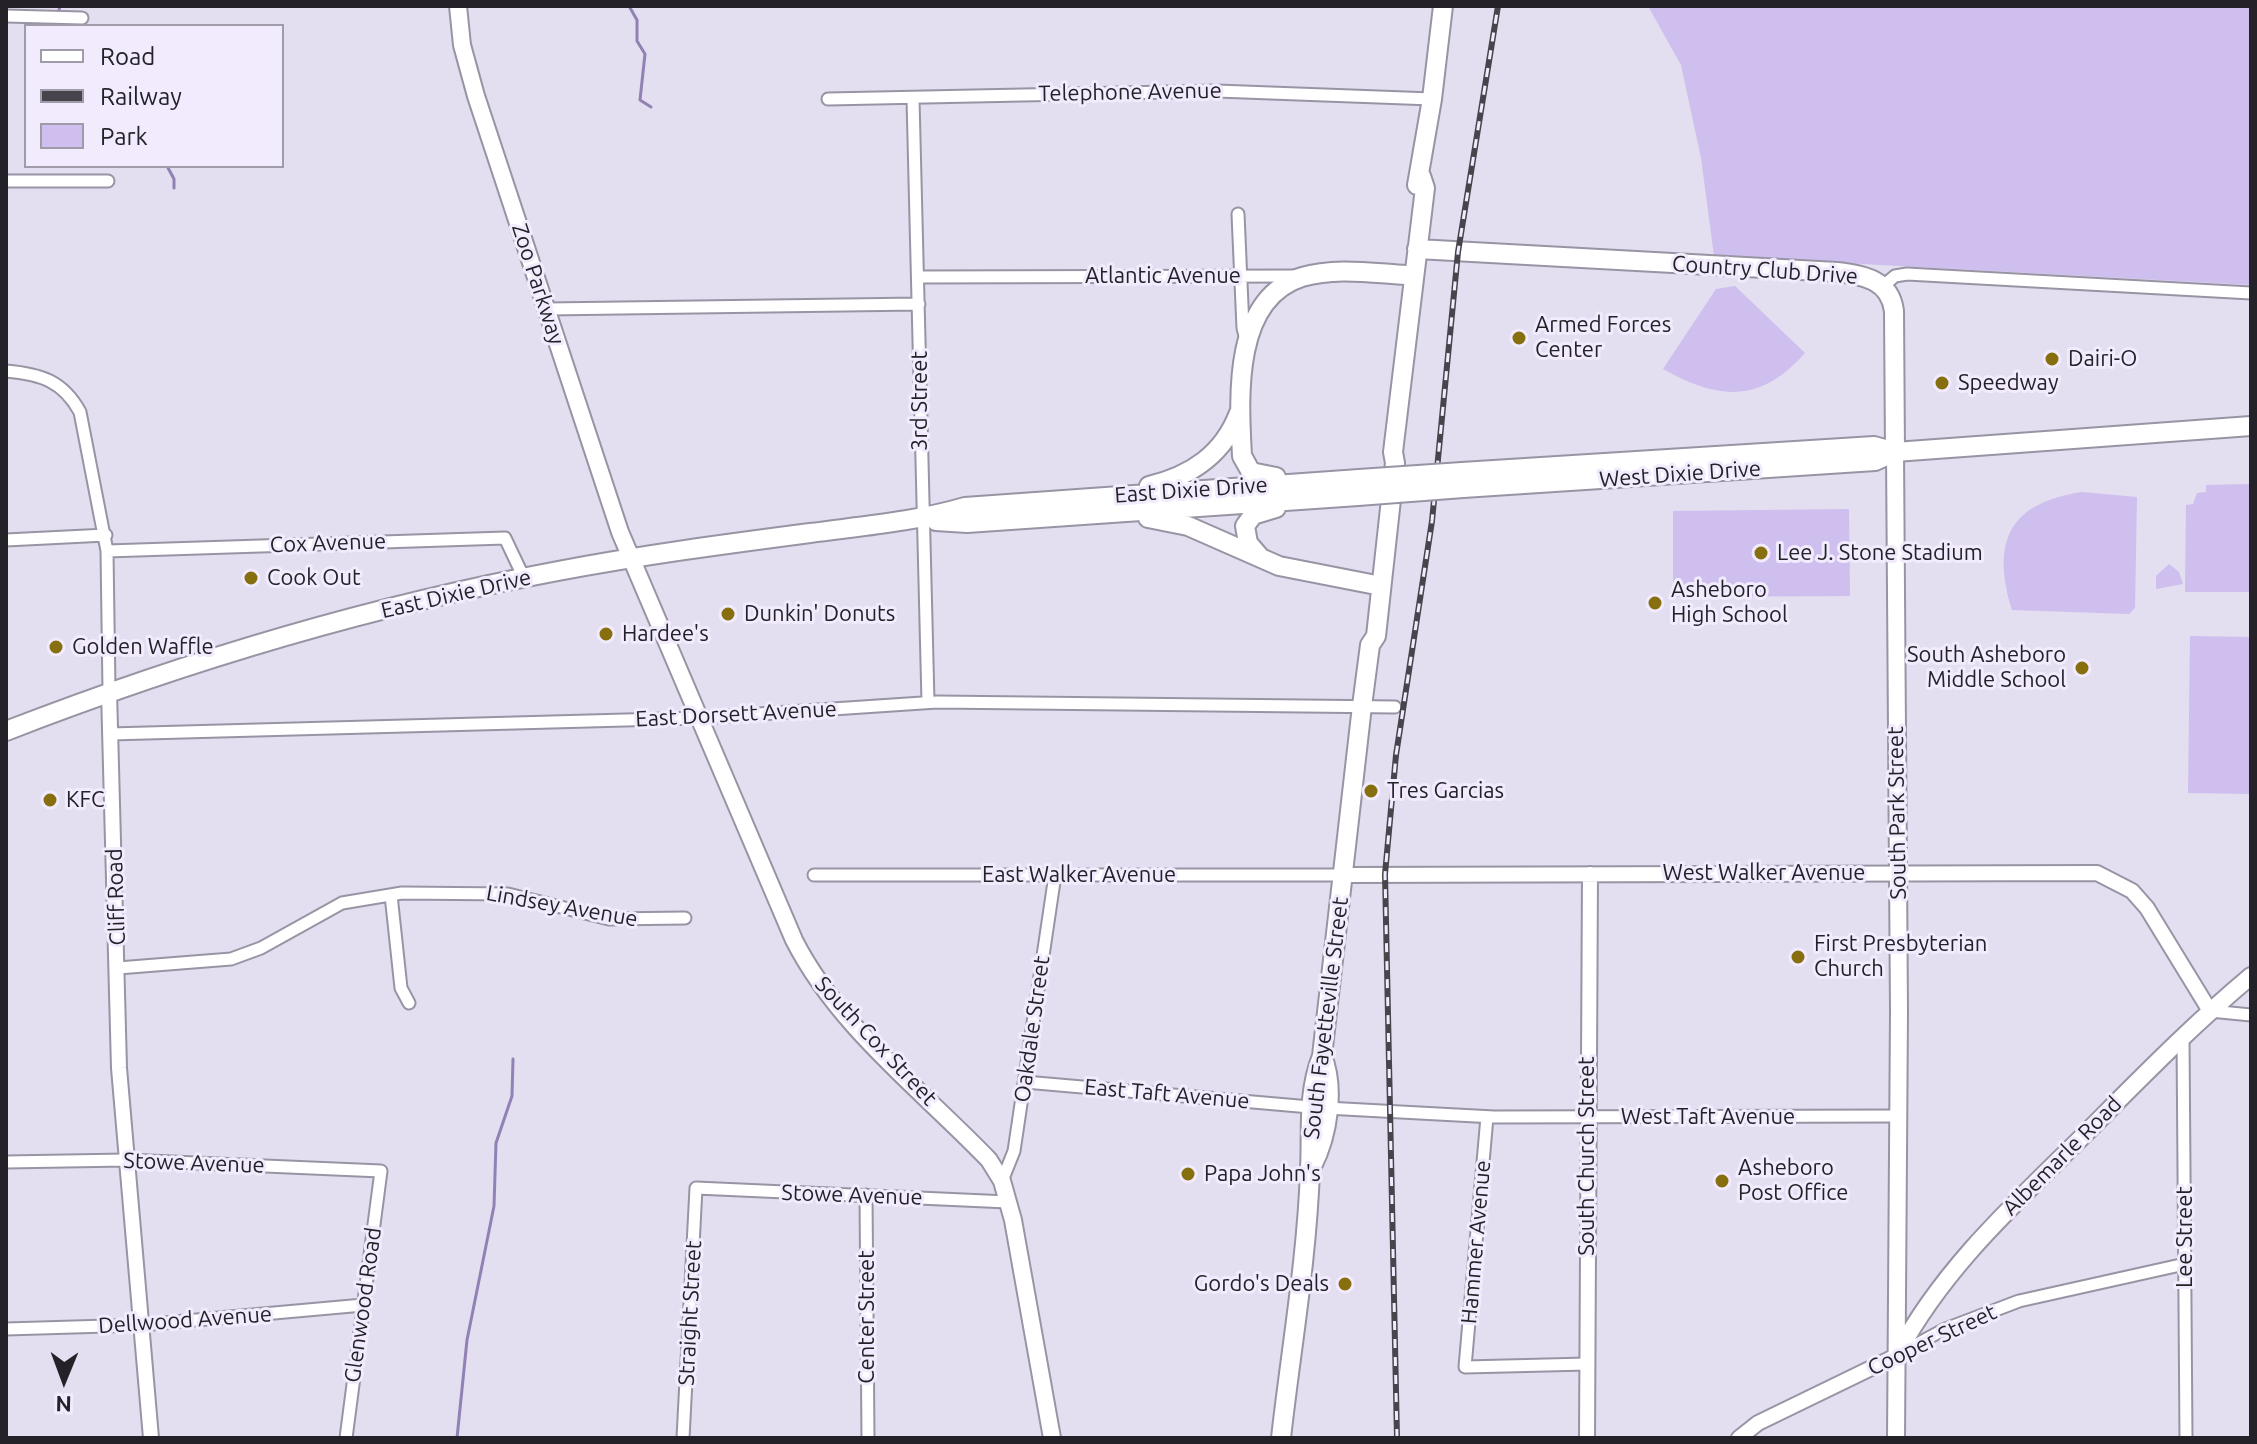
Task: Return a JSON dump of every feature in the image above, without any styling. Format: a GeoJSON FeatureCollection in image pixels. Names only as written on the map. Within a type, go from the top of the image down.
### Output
{"type":"FeatureCollection","features":[{"type":"Feature","properties":{"kind":"main road","name":"Zoo Parkway"},"geometry":{"type":"LineString","coordinates":[[458,6],[462,45],[476,96],[609,502],[632,559]]}},
{"type":"Feature","properties":{"kind":"main road","name":"South Fayetteville Street"},"geometry":{"type":"LineString","coordinates":[[1405,338],[1400,329],[1406,275],[1443,6]]}},
{"type":"Feature","properties":{"kind":"main road","name":"South Fayetteville Street"},"geometry":{"type":"LineString","coordinates":[[1281,1438],[1318,1108],[1330,1074],[1320,1062],[1345,875],[1370,645],[1376,636],[1405,338],[1410,329],[1425,188],[1421,176]]}},
{"type":"Feature","properties":{"kind":"main road","name":"Country Club Drive"},"geometry":{"type":"LineString","coordinates":[[1417,249],[1837,272],[1863,275],[1883,286]]}},
{"type":"Feature","properties":{"kind":"main road","name":"Atlantic Avenue"},"geometry":{"type":"LineString","coordinates":[[1302,277],[1345,271],[1406,275]]}},
{"type":"Feature","properties":{"kind":"main road"},"geometry":{"type":"LineString","coordinates":[[1302,277],[1286,284],[1267,300],[1246,340],[1241,407],[1242,456],[1246,468],[1259,475],[1316,482]]}},
{"type":"Feature","properties":{"kind":"main road","name":"South Park Street"},"geometry":{"type":"LineString","coordinates":[[1883,286],[1894,311],[1899,1116],[1896,1438]]}},
{"type":"Feature","properties":{"kind":"main road"},"geometry":{"type":"LineString","coordinates":[[1112,504],[1209,460],[1229,435],[1241,407]]}},
{"type":"Feature","properties":{"kind":"main road","name":"West Dixie Drive"},"geometry":{"type":"LineString","coordinates":[[1462,480],[1875,461],[1895,452],[2251,426]]}},
{"type":"Feature","properties":{"kind":"main road","name":"South Fayetteville Street"},"geometry":{"type":"LineString","coordinates":[[1370,645],[1365,635],[1385,463],[1393,452]]}},
{"type":"Feature","properties":{"kind":"main road","name":"East Dixie Drive"},"geometry":{"type":"LineString","coordinates":[[1112,504],[1305,498],[1359,488],[1462,480]]}},
{"type":"Feature","properties":{"kind":"main road","name":"East Dixie Drive"},"geometry":{"type":"LineString","coordinates":[[6,731],[109,691],[392,608],[524,578],[632,559],[921,520],[967,523],[1316,482],[1359,488]]}},
{"type":"Feature","properties":{"kind":"main road"},"geometry":{"type":"LineString","coordinates":[[1263,559],[1245,536],[1249,519],[1258,512],[1305,498]]}},
{"type":"Feature","properties":{"kind":"main road"},"geometry":{"type":"LineString","coordinates":[[1112,504],[1188,526],[1298,571],[1371,584]]}},
{"type":"Feature","properties":{"kind":"main road","name":"South Cox Street"},"geometry":{"type":"LineString","coordinates":[[632,559],[804,960],[841,1010],[989,1160],[1002,1181],[1052,1438]]}},
{"type":"Feature","properties":{"kind":"main road","name":"Albemarle Road"},"geometry":{"type":"LineString","coordinates":[[1896,1356],[1931,1298],[1986,1233],[2183,1037],[2251,976]]}},
{"type":"Feature","properties":{"kind":"street"},"geometry":{"type":"LineString","coordinates":[[6,16],[82,18]]}},
{"type":"Feature","properties":{"kind":"street","name":"Telephone Avenue"},"geometry":{"type":"LineString","coordinates":[[828,99],[1233,91],[1432,99]]}},
{"type":"Feature","properties":{"kind":"street","name":"3rd Street"},"geometry":{"type":"LineString","coordinates":[[913,99],[919,277],[921,520],[928,702]]}},
{"type":"Feature","properties":{"kind":"street"},"geometry":{"type":"LineString","coordinates":[[6,181],[108,181]]}},
{"type":"Feature","properties":{"kind":"street"},"geometry":{"type":"LineString","coordinates":[[1238,214],[1246,340]]}},
{"type":"Feature","properties":{"kind":"street","name":"Country Club Drive"},"geometry":{"type":"LineString","coordinates":[[1883,286],[1895,276],[1907,274],[2251,293]]}},
{"type":"Feature","properties":{"kind":"street","name":"Atlantic Avenue"},"geometry":{"type":"LineString","coordinates":[[919,277],[1302,277]]}},
{"type":"Feature","properties":{"kind":"street"},"geometry":{"type":"LineString","coordinates":[[547,309],[919,304]]}},
{"type":"Feature","properties":{"kind":"street","name":"Cliff Road"},"geometry":{"type":"LineString","coordinates":[[6,371],[41,376],[71,395],[80,412],[106,535],[126,1160],[151,1438]]}},
{"type":"Feature","properties":{"kind":"street"},"geometry":{"type":"LineString","coordinates":[[6,540],[106,535]]}},
{"type":"Feature","properties":{"kind":"street","name":"Cox Avenue"},"geometry":{"type":"LineString","coordinates":[[107,551],[505,538],[524,578]]}},
{"type":"Feature","properties":{"kind":"street","name":"East Dorsett Avenue"},"geometry":{"type":"LineString","coordinates":[[110,734],[699,718],[928,702],[1395,707]]}},
{"type":"Feature","properties":{"kind":"street","name":"West Walker Avenue"},"geometry":{"type":"LineString","coordinates":[[1345,875],[2071,870],[2097,873],[2132,891],[2147,908],[2210,1011]]}},
{"type":"Feature","properties":{"kind":"street","name":"South Church Street"},"geometry":{"type":"LineString","coordinates":[[1587,1438],[1590,874]]}},
{"type":"Feature","properties":{"kind":"street","name":"East Walker Avenue"},"geometry":{"type":"LineString","coordinates":[[814,875],[1345,875]]}},
{"type":"Feature","properties":{"kind":"street","name":"Oakdale Street"},"geometry":{"type":"LineString","coordinates":[[1002,1181],[1014,1151],[1055,875]]}},
{"type":"Feature","properties":{"kind":"street","name":"Lindsey Avenue"},"geometry":{"type":"LineString","coordinates":[[118,968],[231,959],[261,948],[342,903],[391,895],[508,894],[609,919],[685,918]]}},
{"type":"Feature","properties":{"kind":"street"},"geometry":{"type":"LineString","coordinates":[[391,895],[401,988],[409,1003]]}},
{"type":"Feature","properties":{"kind":"street"},"geometry":{"type":"LineString","coordinates":[[2210,1011],[2251,1015]]}},
{"type":"Feature","properties":{"kind":"street","name":"Lee Street"},"geometry":{"type":"LineString","coordinates":[[2183,1037],[2186,1438]]}},
{"type":"Feature","properties":{"kind":"street","name":"East Taft Avenue"},"geometry":{"type":"LineString","coordinates":[[1025,1082],[1318,1108]]}},
{"type":"Feature","properties":{"kind":"street","name":"West Taft Avenue"},"geometry":{"type":"LineString","coordinates":[[1318,1108],[1487,1117],[1899,1116]]}},
{"type":"Feature","properties":{"kind":"street","name":"Hammer Avenue"},"geometry":{"type":"LineString","coordinates":[[1487,1117],[1465,1367],[1587,1364]]}},
{"type":"Feature","properties":{"kind":"street","name":"Stowe Avenue"},"geometry":{"type":"LineString","coordinates":[[6,1162],[126,1160],[381,1171]]}},
{"type":"Feature","properties":{"kind":"street","name":"Glenwood Road"},"geometry":{"type":"LineString","coordinates":[[346,1438],[381,1171]]}},
{"type":"Feature","properties":{"kind":"street","name":"Stowe Avenue"},"geometry":{"type":"LineString","coordinates":[[696,1188],[1008,1202]]}},
{"type":"Feature","properties":{"kind":"street","name":"Straight Street"},"geometry":{"type":"LineString","coordinates":[[683,1438],[696,1188]]}},
{"type":"Feature","properties":{"kind":"street","name":"Center Street"},"geometry":{"type":"LineString","coordinates":[[866,1195],[868,1438]]}},
{"type":"Feature","properties":{"kind":"street","name":"Cooper Street"},"geometry":{"type":"LineString","coordinates":[[1739,1438],[1758,1423],[1954,1325],[2019,1301],[2185,1264]]}},
{"type":"Feature","properties":{"kind":"street","name":"Dellwood Avenue"},"geometry":{"type":"LineString","coordinates":[[6,1329],[141,1325],[363,1305]]}},
{"type":"Feature","properties":{"kind":"green space"},"geometry":{"type":"Polygon","coordinates":[[[1648,6],[2251,6],[2251,285],[1714,256],[1701,158],[1681,65],[1648,6]]]}},
{"type":"Feature","properties":{"kind":"green space"},"geometry":{"type":"Polygon","coordinates":[[[1735,286],[1805,353],[1772,381],[1738,392],[1702,387],[1663,369],[1716,289],[1735,286]]]}},
{"type":"Feature","properties":{"kind":"green space"},"geometry":{"type":"Polygon","coordinates":[[[2251,484],[2251,592],[2185,592],[2186,505],[2193,504],[2197,493],[2206,492],[2206,485],[2251,484]]]}},
{"type":"Feature","properties":{"kind":"green space"},"geometry":{"type":"Polygon","coordinates":[[[2082,492],[2137,497],[2135,608],[2129,614],[2012,610],[2004,564],[2012,529],[2022,516],[2037,505],[2082,492]]]}},
{"type":"Feature","properties":{"kind":"green space","name":"Lee J. Stone Stadium"},"geometry":{"type":"Polygon","coordinates":[[[1849,509],[1850,596],[1673,597],[1673,511],[1849,509]]]}},
{"type":"Feature","properties":{"kind":"green space"},"geometry":{"type":"Polygon","coordinates":[[[2169,564],[2179,572],[2183,584],[2156,589],[2156,576],[2169,564]]]}},
{"type":"Feature","properties":{"kind":"green space"},"geometry":{"type":"Polygon","coordinates":[[[2190,636],[2251,637],[2251,794],[2188,793],[2190,636]]]}},
{"type":"Feature","properties":{"kind":"waterway"},"geometry":{"type":"LineString","coordinates":[[58,14],[60,6]]}},
{"type":"Feature","properties":{"kind":"waterway"},"geometry":{"type":"LineString","coordinates":[[629,6],[637,20],[637,41],[645,54],[640,100],[651,107]]}},
{"type":"Feature","properties":{"kind":"waterway"},"geometry":{"type":"LineString","coordinates":[[168,168],[174,179],[174,188]]}},
{"type":"Feature","properties":{"kind":"waterway"},"geometry":{"type":"LineString","coordinates":[[457,1438],[467,1340],[494,1206],[496,1143],[512,1096],[513,1059]]}},
{"type":"Feature","properties":{"kind":"railway"},"geometry":{"type":"LineString","coordinates":[[1397,1438],[1385,874],[1396,755],[1432,521],[1458,252],[1498,6]]}},
{"type":"Feature","properties":{"kind":"place","name":"Armed Forces Center"},"geometry":{"type":"Point","coordinates":[1519,338]}},
{"type":"Feature","properties":{"kind":"place","name":"Dairi-O"},"geometry":{"type":"Point","coordinates":[2052,359]}},
{"type":"Feature","properties":{"kind":"place","name":"Speedway"},"geometry":{"type":"Point","coordinates":[1942,383]}},
{"type":"Feature","properties":{"kind":"place","name":"Lee J. Stone Stadium"},"geometry":{"type":"Point","coordinates":[1761,553]}},
{"type":"Feature","properties":{"kind":"place","name":"Cook Out"},"geometry":{"type":"Point","coordinates":[251,578]}},
{"type":"Feature","properties":{"kind":"place","name":"Asheboro High School"},"geometry":{"type":"Point","coordinates":[1655,603]}},
{"type":"Feature","properties":{"kind":"place","name":"Dunkin' Donuts"},"geometry":{"type":"Point","coordinates":[728,614]}},
{"type":"Feature","properties":{"kind":"place","name":"Hardee's"},"geometry":{"type":"Point","coordinates":[606,634]}},
{"type":"Feature","properties":{"kind":"place","name":"Golden Waffle"},"geometry":{"type":"Point","coordinates":[56,647]}},
{"type":"Feature","properties":{"kind":"place","name":"South Asheboro Middle School"},"geometry":{"type":"Point","coordinates":[2082,668]}},
{"type":"Feature","properties":{"kind":"place","name":"Tres Garcias"},"geometry":{"type":"Point","coordinates":[1371,791]}},
{"type":"Feature","properties":{"kind":"place","name":"KFC"},"geometry":{"type":"Point","coordinates":[50,800]}},
{"type":"Feature","properties":{"kind":"place","name":"First Presbyterian Church"},"geometry":{"type":"Point","coordinates":[1798,957]}},
{"type":"Feature","properties":{"kind":"place","name":"Papa John's"},"geometry":{"type":"Point","coordinates":[1188,1174]}},
{"type":"Feature","properties":{"kind":"place","name":"Asheboro Post Office"},"geometry":{"type":"Point","coordinates":[1722,1181]}},
{"type":"Feature","properties":{"kind":"place","name":"Gordo's Deals"},"geometry":{"type":"Point","coordinates":[1345,1284]}}]}
